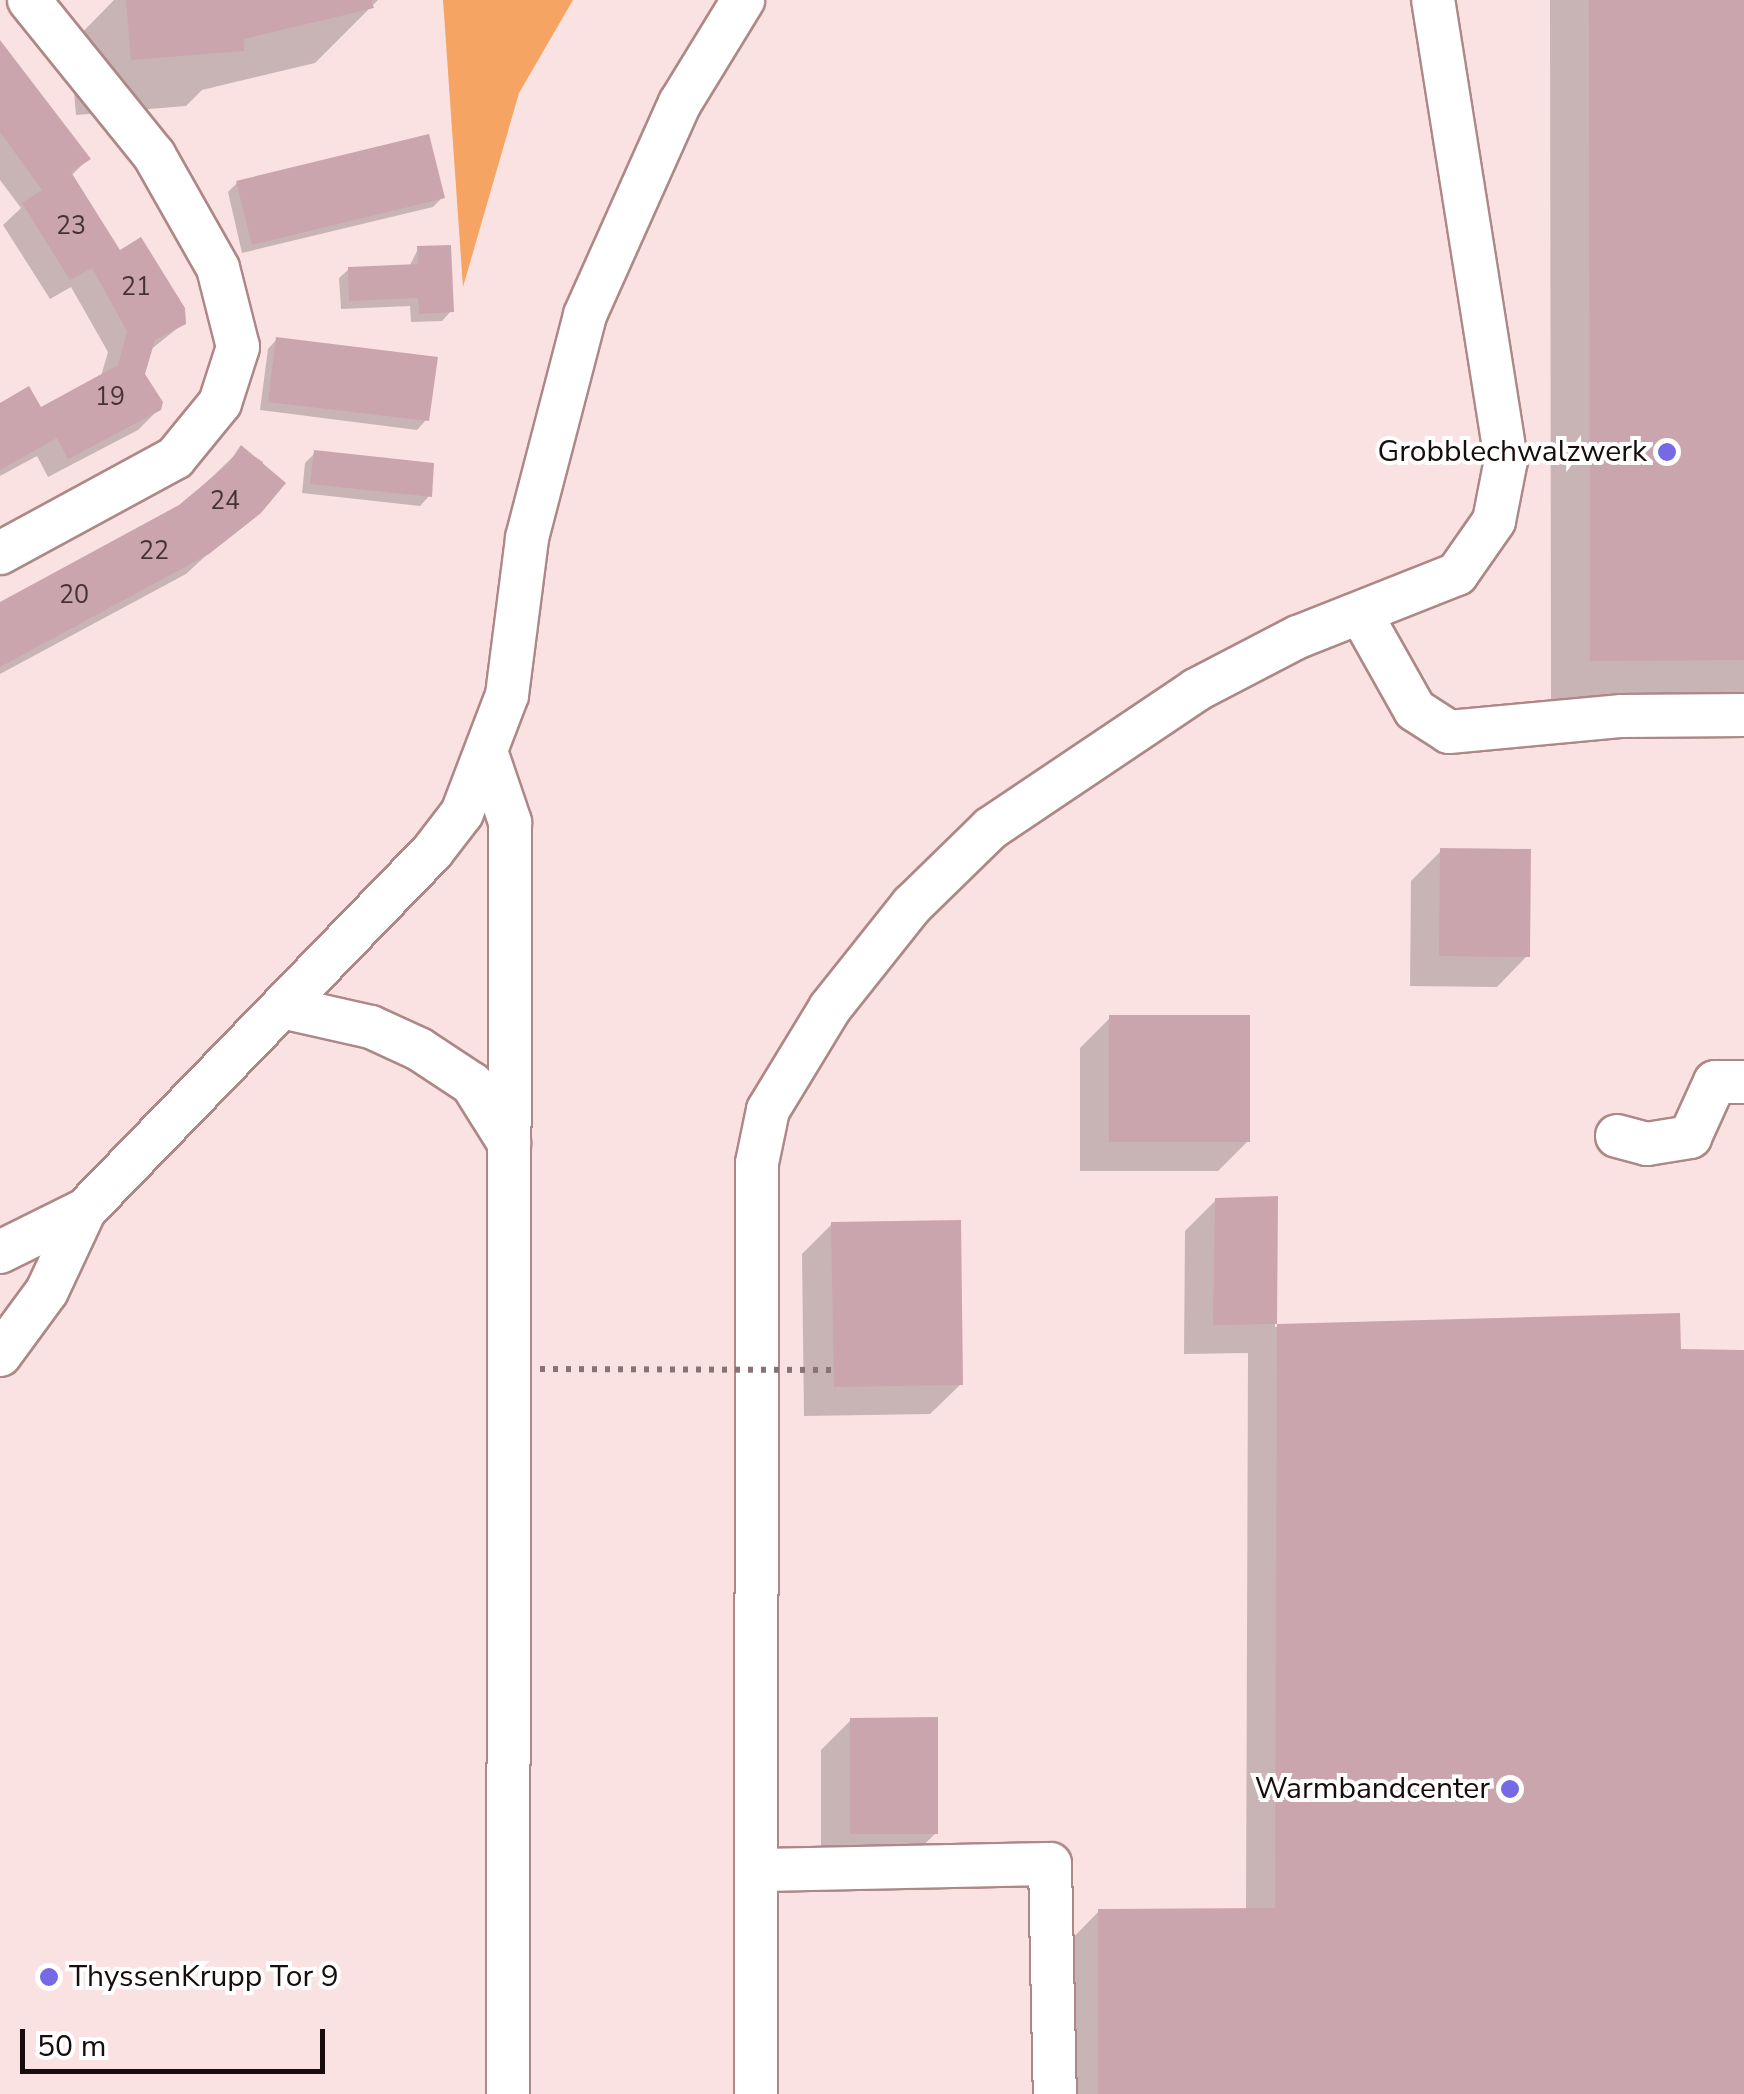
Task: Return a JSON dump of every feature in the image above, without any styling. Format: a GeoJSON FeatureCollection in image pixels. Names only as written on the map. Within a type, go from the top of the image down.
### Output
{"type":"FeatureCollection","features":[{"type":"Feature","properties":{"kind":"street"},"geometry":{"type":"LineString","coordinates":[[0,553],[176,458],[220,403],[238,347],[224,282],[154,155],[29,0]]}},
{"type":"Feature","properties":{"kind":"street"},"geometry":{"type":"LineString","coordinates":[[0,1355],[47,1291],[85,1210],[432,852],[462,814],[488,757],[507,695],[527,538],[584,315],[680,102],[742,0]]}},
{"type":"Feature","properties":{"kind":"street"},"geometry":{"type":"LineString","coordinates":[[756,2094],[760,1870],[758,1163],[768,1110],[830,1008],[912,905],[991,828],[1196,690],[1298,638],[1362,616],[1457,574],[1494,521],[1506,460],[1433,0]]}},
{"type":"Feature","properties":{"kind":"street"},"geometry":{"type":"LineString","coordinates":[[1362,616],[1415,710],[1449,732],[1622,716],[1744,715]]}},
{"type":"Feature","properties":{"kind":"street"},"geometry":{"type":"LineString","coordinates":[[488,757],[510,822],[508,2094]]}},
{"type":"Feature","properties":{"kind":"street"},"geometry":{"type":"LineString","coordinates":[[282,1007],[371,1027],[419,1049],[472,1084],[509,1143]]}},
{"type":"Feature","properties":{"kind":"street"},"geometry":{"type":"LineString","coordinates":[[1617,1136],[1647,1144],[1690,1138],[1715,1082],[1744,1082]]}},
{"type":"Feature","properties":{"kind":"street"},"geometry":{"type":"LineString","coordinates":[[0,1252],[85,1210]]}},
{"type":"Feature","properties":{"kind":"street"},"geometry":{"type":"LineString","coordinates":[[760,1870],[1050,1864],[1055,2094]]}},
{"type":"Feature","properties":{"kind":"path"},"geometry":{"type":"LineString","coordinates":[[540,1369],[833,1370]]}},
{"type":"Feature","properties":{"kind":"shaded area"},"geometry":{"type":"Polygon","coordinates":[[[443,0],[573,0],[519,93],[463,287],[443,0]]]}},
{"type":"Feature","properties":{"kind":"building"},"geometry":{"type":"Polygon","coordinates":[[[126,0],[371,0],[374,8],[244,39],[244,51],[131,60],[126,0]]]}},
{"type":"Feature","properties":{"kind":"building","name":"Grobblechwalzwerk"},"geometry":{"type":"Polygon","coordinates":[[[1589,0],[1744,0],[1744,660],[1590,661],[1589,0]]]}},
{"type":"Feature","properties":{"kind":"building"},"geometry":{"type":"Polygon","coordinates":[[[0,40],[91,159],[71,172],[120,250],[141,237],[185,308],[186,324],[155,340],[145,374],[163,402],[161,410],[68,459],[57,438],[0,470],[0,403],[29,386],[41,407],[118,365],[127,331],[92,268],[70,280],[22,203],[42,190],[0,132],[0,40]]]}},
{"type":"Feature","properties":{"kind":"building"},"geometry":{"type":"Polygon","coordinates":[[[429,134],[445,198],[252,245],[236,181],[429,134]]]}},
{"type":"Feature","properties":{"kind":"building"},"geometry":{"type":"Polygon","coordinates":[[[451,245],[454,312],[419,314],[418,298],[349,301],[348,267],[418,264],[417,246],[451,245]]]}},
{"type":"Feature","properties":{"kind":"building"},"geometry":{"type":"Polygon","coordinates":[[[276,337],[438,357],[429,421],[268,402],[276,337]]]}},
{"type":"Feature","properties":{"kind":"building"},"geometry":{"type":"Polygon","coordinates":[[[241,445],[286,483],[261,513],[209,554],[0,667],[0,602],[179,505],[228,464],[241,445]]]}},
{"type":"Feature","properties":{"kind":"building"},"geometry":{"type":"Polygon","coordinates":[[[314,450],[434,463],[432,497],[310,484],[314,450]]]}},
{"type":"Feature","properties":{"kind":"building"},"geometry":{"type":"Polygon","coordinates":[[[1440,848],[1531,849],[1530,957],[1439,956],[1440,848]]]}},
{"type":"Feature","properties":{"kind":"building"},"geometry":{"type":"Polygon","coordinates":[[[1109,1015],[1250,1015],[1250,1142],[1109,1142],[1109,1015]]]}},
{"type":"Feature","properties":{"kind":"building"},"geometry":{"type":"Polygon","coordinates":[[[1278,1196],[1277,1324],[1213,1325],[1215,1198],[1278,1196]]]}},
{"type":"Feature","properties":{"kind":"building"},"geometry":{"type":"Polygon","coordinates":[[[961,1220],[963,1385],[834,1387],[831,1222],[961,1220]]]}},
{"type":"Feature","properties":{"kind":"building","name":"Warmbandcenter"},"geometry":{"type":"Polygon","coordinates":[[[1680,1313],[1681,1349],[1744,1350],[1744,2094],[1098,2094],[1098,1909],[1275,1908],[1277,1324],[1680,1313]]]}},
{"type":"Feature","properties":{"kind":"building"},"geometry":{"type":"Polygon","coordinates":[[[938,1717],[938,1834],[850,1834],[850,1718],[938,1717]]]}},
{"type":"Feature","properties":{"kind":"place","name":"Grobblechwalzwerk"},"geometry":{"type":"Point","coordinates":[1667,452]}},
{"type":"Feature","properties":{"kind":"place","name":"Warmbandcenter"},"geometry":{"type":"Point","coordinates":[1510,1789]}},
{"type":"Feature","properties":{"kind":"place","name":"ThyssenKrupp Tor 9"},"geometry":{"type":"Point","coordinates":[49,1977]}}]}
